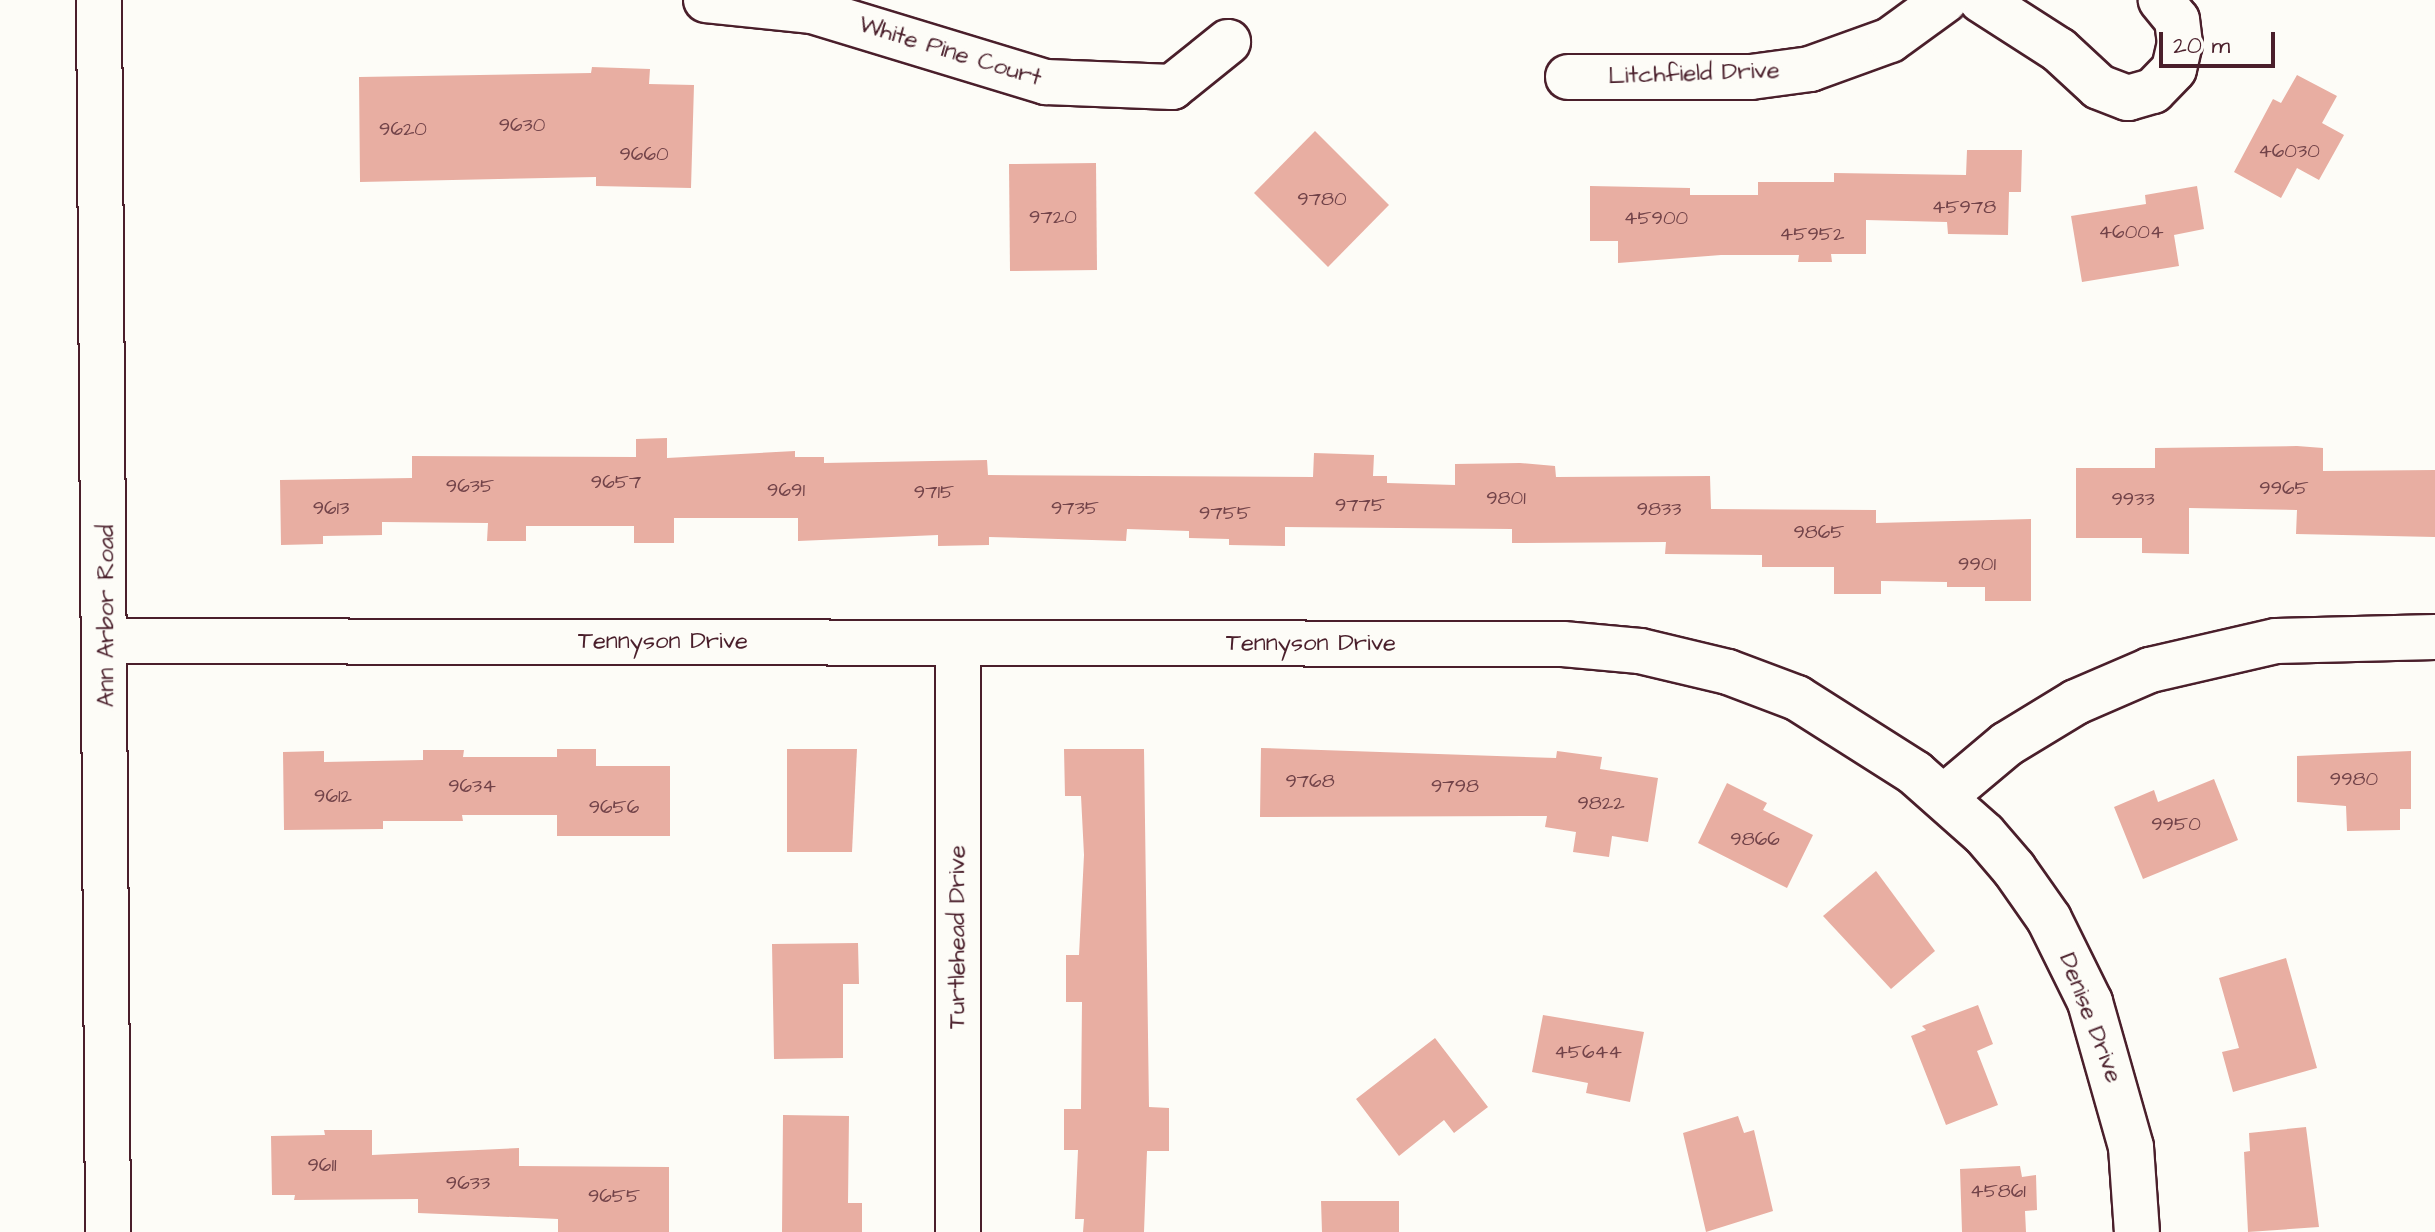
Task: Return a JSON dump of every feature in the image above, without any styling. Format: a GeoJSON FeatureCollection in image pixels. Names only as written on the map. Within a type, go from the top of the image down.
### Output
{"type":"FeatureCollection","features":[{"type":"Feature","properties":{"kind":"street","name":"Ann Arbor Road"},"geometry":{"type":"LineString","coordinates":[[99,0],[107,641],[108,1232]]}},
{"type":"Feature","properties":{"kind":"street","name":"White Pine Court"},"geometry":{"type":"LineString","coordinates":[[706,0],[812,11],[1046,82],[1172,87],[1228,42]]}},
{"type":"Feature","properties":{"kind":"street","name":"Litchfield Drive"},"geometry":{"type":"LineString","coordinates":[[1568,77],[1751,77],[1810,69],[1890,40],[1945,0]]}},
{"type":"Feature","properties":{"kind":"street"},"geometry":{"type":"LineString","coordinates":[[1981,0],[2059,50],[2099,87],[2128,98],[2153,91],[2174,69],[2180,44],[2177,20],[2161,0]]}},
{"type":"Feature","properties":{"kind":"street"},"geometry":{"type":"LineString","coordinates":[[1945,796],[2007,744],[2076,702],[2150,670],[2276,641],[2435,637]]}},
{"type":"Feature","properties":{"kind":"street","name":"Tennyson Drive"},"geometry":{"type":"LineString","coordinates":[[107,641],[1547,644],[1640,651],[1728,672],[1797,698],[1848,727],[1945,796]]}},
{"type":"Feature","properties":{"kind":"street","name":"Turtlehead Drive"},"geometry":{"type":"LineString","coordinates":[[958,643],[958,1232]]}},
{"type":"Feature","properties":{"kind":"street","name":"Denise Drive"},"geometry":{"type":"LineString","coordinates":[[1945,796],[2014,869],[2077,974],[2117,1084],[2131,1147],[2137,1232]]}},
{"type":"Feature","properties":{"kind":"building"},"geometry":{"type":"Polygon","coordinates":[[[592,67],[650,69],[649,84],[694,85],[691,188],[596,186],[596,177],[360,182],[359,77],[591,73],[592,67]]]}},
{"type":"Feature","properties":{"kind":"building"},"geometry":{"type":"Polygon","coordinates":[[[2297,75],[2337,96],[2322,123],[2344,135],[2319,180],[2297,168],[2281,198],[2234,172],[2273,99],[2281,103],[2297,75]]]}},
{"type":"Feature","properties":{"kind":"building"},"geometry":{"type":"Polygon","coordinates":[[[1315,131],[1389,205],[1328,267],[1254,193],[1315,131]]]}},
{"type":"Feature","properties":{"kind":"building"},"geometry":{"type":"Polygon","coordinates":[[[1967,150],[2022,150],[2021,192],[2009,192],[2008,235],[1948,234],[1947,222],[1866,220],[1866,254],[1831,254],[1832,262],[1798,262],[1799,255],[1721,255],[1618,263],[1618,241],[1590,241],[1590,186],[1690,188],[1690,195],[1758,195],[1758,182],[1834,182],[1834,173],[1966,175],[1967,150]]]}},
{"type":"Feature","properties":{"kind":"building"},"geometry":{"type":"Polygon","coordinates":[[[1096,163],[1097,270],[1010,271],[1009,164],[1096,163]]]}},
{"type":"Feature","properties":{"kind":"building"},"geometry":{"type":"Polygon","coordinates":[[[2197,186],[2204,229],[2174,235],[2179,266],[2082,282],[2071,216],[2146,204],[2145,195],[2197,186]]]}},
{"type":"Feature","properties":{"kind":"building"},"geometry":{"type":"Polygon","coordinates":[[[667,438],[667,458],[795,451],[795,457],[824,457],[824,463],[987,460],[988,475],[1313,477],[1314,453],[1374,455],[1373,476],[1387,476],[1387,483],[1455,485],[1455,464],[1555,466],[1556,477],[1710,476],[1711,509],[1876,510],[1876,523],[2031,519],[2031,601],[1985,601],[1985,587],[1947,587],[1947,582],[1881,581],[1881,594],[1834,594],[1834,567],[1762,567],[1762,555],[1665,554],[1666,542],[1512,543],[1512,529],[1285,527],[1285,546],[1229,545],[1229,539],[1189,538],[1189,531],[1127,529],[1126,541],[989,537],[989,545],[938,546],[938,535],[798,541],[798,518],[674,518],[674,543],[634,543],[634,526],[526,526],[526,541],[487,541],[488,523],[382,522],[382,535],[323,536],[323,544],[281,545],[280,480],[412,478],[412,456],[636,457],[636,439],[667,438]]]}},
{"type":"Feature","properties":{"kind":"building"},"geometry":{"type":"Polygon","coordinates":[[[2155,448],[2323,448],[2323,471],[2435,470],[2435,537],[2296,534],[2297,510],[2189,508],[2189,554],[2142,553],[2142,538],[2076,538],[2076,468],[2155,468],[2155,448]]]}},
{"type":"Feature","properties":{"kind":"building"},"geometry":{"type":"Polygon","coordinates":[[[1261,748],[1556,758],[1557,751],[1602,757],[1600,769],[1658,778],[1648,842],[1612,836],[1609,857],[1573,852],[1576,832],[1545,827],[1547,816],[1260,817],[1261,748]]]}},
{"type":"Feature","properties":{"kind":"building"},"geometry":{"type":"Polygon","coordinates":[[[557,749],[596,749],[596,766],[670,766],[670,836],[557,836],[557,815],[462,815],[463,821],[383,821],[383,829],[284,830],[283,752],[324,751],[324,762],[423,760],[423,750],[464,750],[463,757],[557,757],[557,749]]]}},
{"type":"Feature","properties":{"kind":"building"},"geometry":{"type":"Polygon","coordinates":[[[787,749],[857,749],[852,852],[787,852],[787,749]]]}},
{"type":"Feature","properties":{"kind":"building"},"geometry":{"type":"Polygon","coordinates":[[[1064,749],[1144,749],[1149,1107],[1169,1108],[1169,1151],[1147,1151],[1144,1232],[1083,1232],[1084,1219],[1075,1219],[1078,1150],[1064,1150],[1064,1109],[1081,1109],[1082,1002],[1066,1002],[1066,955],[1079,955],[1084,855],[1081,796],[1065,796],[1064,749]]]}},
{"type":"Feature","properties":{"kind":"building"},"geometry":{"type":"Polygon","coordinates":[[[2411,751],[2411,809],[2400,809],[2400,830],[2347,831],[2346,806],[2297,802],[2297,756],[2411,751]]]}},
{"type":"Feature","properties":{"kind":"building"},"geometry":{"type":"Polygon","coordinates":[[[2214,779],[2238,840],[2143,879],[2114,807],[2154,790],[2158,802],[2214,779]]]}},
{"type":"Feature","properties":{"kind":"building"},"geometry":{"type":"Polygon","coordinates":[[[1727,783],[1767,803],[1763,810],[1813,835],[1787,888],[1698,843],[1727,783]]]}},
{"type":"Feature","properties":{"kind":"building"},"geometry":{"type":"Polygon","coordinates":[[[1876,871],[1935,951],[1891,989],[1823,916],[1876,871]]]}},
{"type":"Feature","properties":{"kind":"building"},"geometry":{"type":"Polygon","coordinates":[[[858,943],[859,984],[843,984],[843,1058],[774,1059],[772,944],[858,943]]]}},
{"type":"Feature","properties":{"kind":"building"},"geometry":{"type":"Polygon","coordinates":[[[2286,958],[2317,1068],[2233,1092],[2222,1052],[2239,1048],[2219,978],[2286,958]]]}},
{"type":"Feature","properties":{"kind":"building"},"geometry":{"type":"Polygon","coordinates":[[[1978,1005],[1993,1044],[1977,1051],[1998,1105],[1946,1125],[1911,1036],[1926,1030],[1922,1026],[1978,1005]]]}},
{"type":"Feature","properties":{"kind":"building"},"geometry":{"type":"Polygon","coordinates":[[[1543,1015],[1644,1032],[1630,1102],[1586,1093],[1588,1083],[1532,1072],[1543,1015]]]}},
{"type":"Feature","properties":{"kind":"building"},"geometry":{"type":"Polygon","coordinates":[[[1435,1038],[1488,1107],[1454,1133],[1444,1120],[1399,1156],[1356,1099],[1435,1038]]]}},
{"type":"Feature","properties":{"kind":"building"},"geometry":{"type":"Polygon","coordinates":[[[783,1115],[849,1116],[848,1203],[862,1203],[862,1232],[782,1232],[783,1115]]]}},
{"type":"Feature","properties":{"kind":"building"},"geometry":{"type":"Polygon","coordinates":[[[1738,1116],[1744,1133],[1754,1130],[1773,1211],[1706,1232],[1683,1133],[1738,1116]]]}},
{"type":"Feature","properties":{"kind":"building"},"geometry":{"type":"Polygon","coordinates":[[[2306,1127],[2319,1227],[2248,1232],[2244,1152],[2250,1151],[2249,1133],[2306,1127]]]}},
{"type":"Feature","properties":{"kind":"building"},"geometry":{"type":"Polygon","coordinates":[[[324,1130],[372,1130],[372,1155],[519,1148],[519,1166],[669,1167],[669,1232],[558,1232],[558,1219],[418,1213],[418,1199],[294,1200],[295,1195],[272,1195],[271,1136],[325,1135],[324,1130]]]}},
{"type":"Feature","properties":{"kind":"building"},"geometry":{"type":"Polygon","coordinates":[[[2020,1166],[2022,1177],[2036,1175],[2037,1210],[2025,1211],[2026,1232],[1962,1232],[1960,1169],[2020,1166]]]}},
{"type":"Feature","properties":{"kind":"building"},"geometry":{"type":"Polygon","coordinates":[[[1321,1201],[1399,1201],[1399,1232],[1322,1232],[1321,1201]]]}}]}
